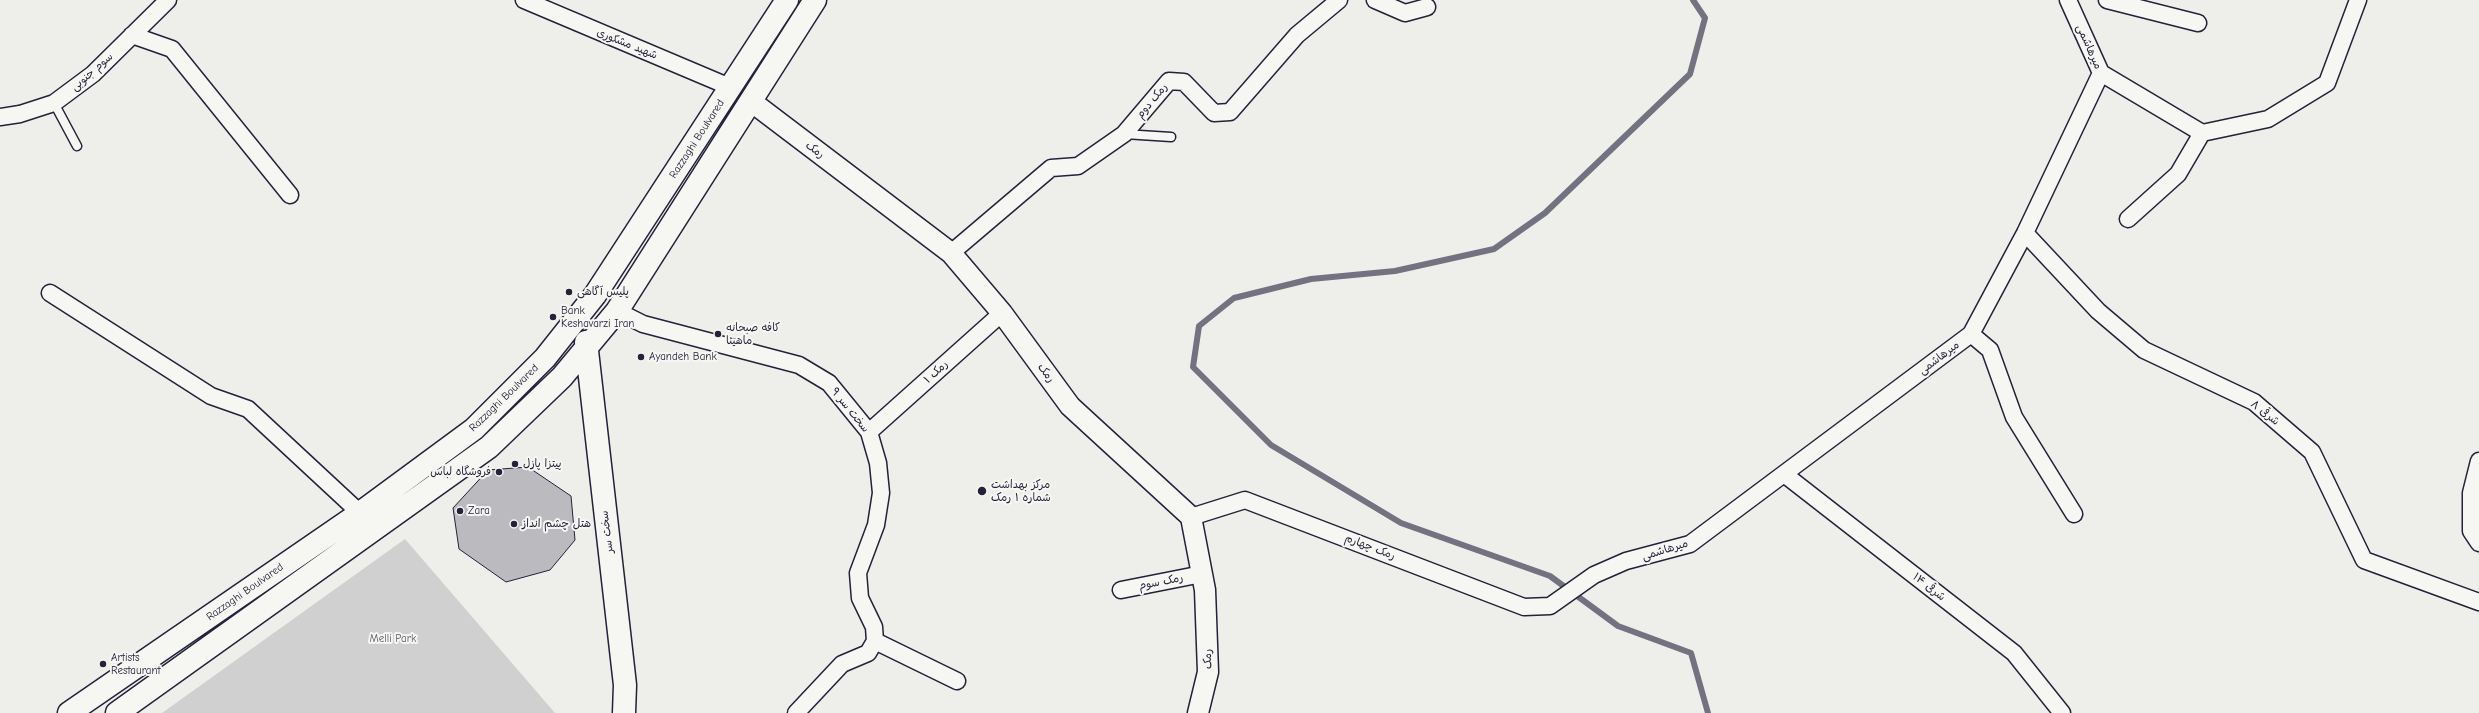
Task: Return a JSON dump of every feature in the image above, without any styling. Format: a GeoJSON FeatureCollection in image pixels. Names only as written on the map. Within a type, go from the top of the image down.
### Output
{"type":"FeatureCollection","features":[{"type":"Feature","properties":{"kind":"main road","name":"Razzaghi Boulvared"},"geometry":{"type":"LineString","coordinates":[[69,713],[360,513],[474,429],[545,358],[595,295],[787,0]]}},
{"type":"Feature","properties":{"kind":"main road"},"geometry":{"type":"LineString","coordinates":[[117,713],[489,447],[562,377],[617,311],[752,102],[815,0]]}},
{"type":"Feature","properties":{"kind":"main road"},"geometry":{"type":"LineString","coordinates":[[730,87],[752,102]]}},
{"type":"Feature","properties":{"kind":"main road"},"geometry":{"type":"LineString","coordinates":[[595,295],[596,308],[602,313],[617,311]]}},
{"type":"Feature","properties":{"kind":"main road","name":"سخت سر"},"geometry":{"type":"LineString","coordinates":[[564,335],[573,333],[581,334],[586,340],[625,685],[624,713]]}},
{"type":"Feature","properties":{"kind":"street","name":"سوم جنوبی"},"geometry":{"type":"LineString","coordinates":[[0,117],[20,114],[54,103],[93,74],[168,0]]}},
{"type":"Feature","properties":{"kind":"street","name":"شهید مشکوری"},"geometry":{"type":"LineString","coordinates":[[524,0],[730,87]]}},
{"type":"Feature","properties":{"kind":"street","name":"رمک دوم"},"geometry":{"type":"LineString","coordinates":[[951,253],[1051,168],[1078,166],[1124,134],[1170,81],[1184,82],[1214,113],[1230,112],[1297,35],[1339,0]]}},
{"type":"Feature","properties":{"kind":"street"},"geometry":{"type":"LineString","coordinates":[[1375,0],[1405,13],[1427,7]]}},
{"type":"Feature","properties":{"kind":"street","name":"میرهاشمی"},"geometry":{"type":"LineString","coordinates":[[1550,606],[1594,575],[1626,561],[1690,544],[1971,334],[2026,233],[2101,73],[2068,0]]}},
{"type":"Feature","properties":{"kind":"street"},"geometry":{"type":"LineString","coordinates":[[2107,0],[2198,22]]}},
{"type":"Feature","properties":{"kind":"street"},"geometry":{"type":"LineString","coordinates":[[2101,73],[2202,133],[2268,120],[2326,83],[2358,0]]}},
{"type":"Feature","properties":{"kind":"street"},"geometry":{"type":"LineString","coordinates":[[132,35],[172,49],[290,195]]}},
{"type":"Feature","properties":{"kind":"street","name":"رمک"},"geometry":{"type":"LineString","coordinates":[[752,102],[951,253],[1002,313],[1070,406],[1191,517],[1205,590],[1208,672],[1198,713]]}},
{"type":"Feature","properties":{"kind":"street"},"geometry":{"type":"LineString","coordinates":[[2128,219],[2178,174],[2202,133]]}},
{"type":"Feature","properties":{"kind":"street","name":"شرقی ۸"},"geometry":{"type":"LineString","coordinates":[[2026,233],[2098,311],[2144,350],[2254,402],[2312,452],[2364,560],[2479,602]]}},
{"type":"Feature","properties":{"kind":"street"},"geometry":{"type":"LineString","coordinates":[[50,293],[211,396],[248,409],[360,513]]}},
{"type":"Feature","properties":{"kind":"street","name":"سخت سر ۹"},"geometry":{"type":"LineString","coordinates":[[617,311],[643,324],[800,365],[828,383],[870,432],[878,463],[881,493],[876,525],[858,573],[860,598],[874,627],[875,641]]}},
{"type":"Feature","properties":{"kind":"street","name":"رمک ۱"},"geometry":{"type":"LineString","coordinates":[[870,432],[1002,313]]}},
{"type":"Feature","properties":{"kind":"street"},"geometry":{"type":"LineString","coordinates":[[1971,334],[1990,350],[2014,417],[2074,514]]}},
{"type":"Feature","properties":{"kind":"street"},"geometry":{"type":"LineString","coordinates":[[2479,461],[2471,493],[2471,531],[2479,543]]}},
{"type":"Feature","properties":{"kind":"street","name":"شرقی ۱۴"},"geometry":{"type":"LineString","coordinates":[[1784,474],[2014,653],[2062,713]]}},
{"type":"Feature","properties":{"kind":"street","name":"رمک چهارم"},"geometry":{"type":"LineString","coordinates":[[1191,517],[1245,500],[1524,607],[1550,606]]}},
{"type":"Feature","properties":{"kind":"street","name":"رمک سوم"},"geometry":{"type":"LineString","coordinates":[[1121,590],[1202,574]]}},
{"type":"Feature","properties":{"kind":"street"},"geometry":{"type":"LineString","coordinates":[[796,713],[842,664],[868,653],[875,641],[957,681]]}},
{"type":"Feature","properties":{"kind":"lane"},"geometry":{"type":"LineString","coordinates":[[54,103],[77,146]]}},
{"type":"Feature","properties":{"kind":"lane"},"geometry":{"type":"LineString","coordinates":[[1124,134],[1171,137]]}},
{"type":"Feature","properties":{"kind":"green space","name":"Melli Park"},"geometry":{"type":"Polygon","coordinates":[[[405,539],[555,713],[162,713],[405,539]]]}},
{"type":"Feature","properties":{"kind":"building","name":"هتل چشم انداز"},"geometry":{"type":"Polygon","coordinates":[[[528,467],[571,496],[575,540],[550,570],[506,582],[459,549],[453,508],[488,470],[528,467]]]}},
{"type":"Feature","properties":{"kind":"waterway"},"geometry":{"type":"LineString","coordinates":[[1693,0],[1705,18],[1690,74],[1545,213],[1494,249],[1395,271],[1311,279],[1234,298],[1199,326],[1193,367],[1271,445],[1401,523],[1550,576],[1618,626],[1691,653],[1708,713]]}},
{"type":"Feature","properties":{"kind":"place","name":"پلیس آگاهی"},"geometry":{"type":"Point","coordinates":[569,292]}},
{"type":"Feature","properties":{"kind":"place","name":"Bank Keshavarzi Iran"},"geometry":{"type":"Point","coordinates":[553,317]}},
{"type":"Feature","properties":{"kind":"place","name":"کافه صبحانه ماهینا"},"geometry":{"type":"Point","coordinates":[718,334]}},
{"type":"Feature","properties":{"kind":"place","name":"Ayandeh Bank"},"geometry":{"type":"Point","coordinates":[641,357]}},
{"type":"Feature","properties":{"kind":"place","name":"پیتزا پازل"},"geometry":{"type":"Point","coordinates":[515,464]}},
{"type":"Feature","properties":{"kind":"place","name":"فروشگاه لباس"},"geometry":{"type":"Point","coordinates":[499,472]}},
{"type":"Feature","properties":{"kind":"place","name":"مرکز بهداشت شماره ۱ رمک"},"geometry":{"type":"Point","coordinates":[982,491]}},
{"type":"Feature","properties":{"kind":"place","name":"Zara"},"geometry":{"type":"Point","coordinates":[460,511]}},
{"type":"Feature","properties":{"kind":"place","name":"هتل چشم انداز"},"geometry":{"type":"Point","coordinates":[514,524]}},
{"type":"Feature","properties":{"kind":"place","name":"Artists Restaurant"},"geometry":{"type":"Point","coordinates":[103,664]}}]}
